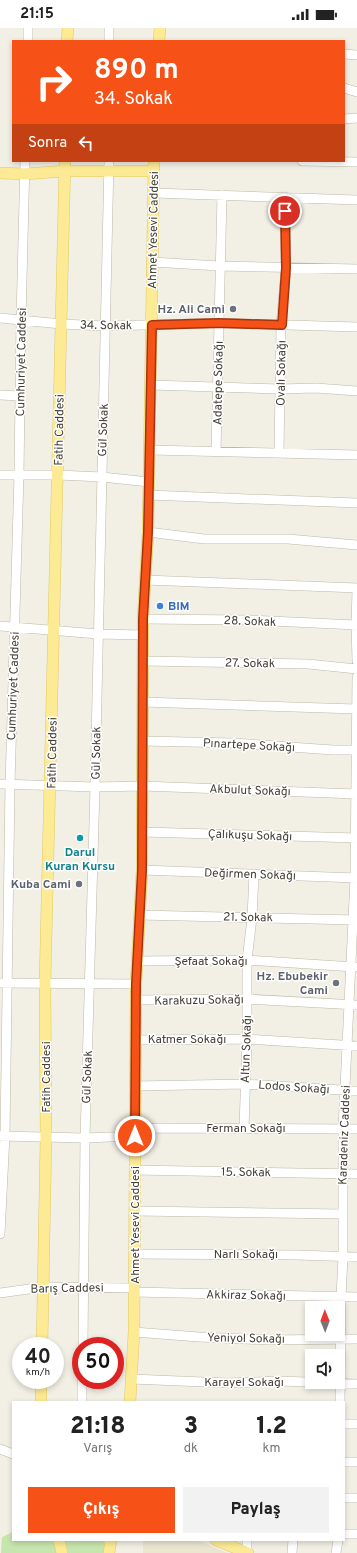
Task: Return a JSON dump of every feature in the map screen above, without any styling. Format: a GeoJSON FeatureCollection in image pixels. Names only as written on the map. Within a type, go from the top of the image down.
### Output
{"type":"FeatureCollection","features":[{"type":"Feature","properties":{"kind":"main road"},"geometry":{"type":"LineString","coordinates":[[67,40],[68,28]]}},
{"type":"Feature","properties":{"kind":"main road"},"geometry":{"type":"LineString","coordinates":[[159,40],[160,28]]}},
{"type":"Feature","properties":{"kind":"main road"},"geometry":{"type":"LineString","coordinates":[[0,173],[25,174],[65,166],[154,166]]}},
{"type":"Feature","properties":{"kind":"main road","name":"Fatih Caddesi"},"geometry":{"type":"LineString","coordinates":[[42,1337],[46,1137],[45,983],[65,166]]}},
{"type":"Feature","properties":{"kind":"main road","name":"Ahmet Yesevi Caddesi"},"geometry":{"type":"LineString","coordinates":[[130,1401],[134,1332],[136,984],[143,832],[143,619],[148,532],[150,450],[154,166]]}},
{"type":"Feature","properties":{"kind":"main road"},"geometry":{"type":"LineString","coordinates":[[41,1389],[41,1401]]}},
{"type":"Feature","properties":{"kind":"main road"},"geometry":{"type":"LineString","coordinates":[[59,1541],[62,1553]]}},
{"type":"Feature","properties":{"kind":"main road"},"geometry":{"type":"LineString","coordinates":[[110,1553],[111,1541]]}},
{"type":"Feature","properties":{"kind":"main road"},"geometry":{"type":"LineString","coordinates":[[218,1541],[248,1553]]}},
{"type":"Feature","properties":{"kind":"street"},"geometry":{"type":"LineString","coordinates":[[28,28],[28,40]]}},
{"type":"Feature","properties":{"kind":"street"},"geometry":{"type":"LineString","coordinates":[[109,28],[109,40]]}},
{"type":"Feature","properties":{"kind":"street"},"geometry":{"type":"LineString","coordinates":[[345,54],[357,55]]}},
{"type":"Feature","properties":{"kind":"street"},"geometry":{"type":"LineString","coordinates":[[345,88],[357,92]]}},
{"type":"Feature","properties":{"kind":"street"},"geometry":{"type":"LineString","coordinates":[[345,118],[357,118]]}},
{"type":"Feature","properties":{"kind":"street","name":"Cumhuriyet Caddesi"},"geometry":{"type":"LineString","coordinates":[[0,1234],[3,1136],[4,983],[19,475],[25,162]]}},
{"type":"Feature","properties":{"kind":"street"},"geometry":{"type":"LineString","coordinates":[[345,162],[357,162]]}},
{"type":"Feature","properties":{"kind":"street","name":"Gül Sokak"},"geometry":{"type":"LineString","coordinates":[[83,1337],[86,1138],[109,166]]}},
{"type":"Feature","properties":{"kind":"street"},"geometry":{"type":"LineString","coordinates":[[154,193],[357,200]]}},
{"type":"Feature","properties":{"kind":"street","name":"Adatepe Sokağı"},"geometry":{"type":"LineString","coordinates":[[216,452],[219,266],[222,195]]}},
{"type":"Feature","properties":{"kind":"street","name":"Ovalı Sokağı"},"geometry":{"type":"LineString","coordinates":[[279,453],[282,325],[286,268],[285,197]]}},
{"type":"Feature","properties":{"kind":"street"},"geometry":{"type":"LineString","coordinates":[[152,262],[219,266],[357,269]]}},
{"type":"Feature","properties":{"kind":"street","name":"34. Sokak"},"geometry":{"type":"LineString","coordinates":[[0,318],[61,324],[106,326],[219,323],[357,328]]}},
{"type":"Feature","properties":{"kind":"street"},"geometry":{"type":"LineString","coordinates":[[151,385],[280,389],[316,388],[357,391]]}},
{"type":"Feature","properties":{"kind":"street"},"geometry":{"type":"LineString","coordinates":[[0,395],[20,396]]}},
{"type":"Feature","properties":{"kind":"street"},"geometry":{"type":"LineString","coordinates":[[150,450],[357,455]]}},
{"type":"Feature","properties":{"kind":"street"},"geometry":{"type":"LineString","coordinates":[[0,475],[102,477],[149,482]]}},
{"type":"Feature","properties":{"kind":"street"},"geometry":{"type":"LineString","coordinates":[[148,495],[357,503]]}},
{"type":"Feature","properties":{"kind":"street"},"geometry":{"type":"LineString","coordinates":[[148,532],[204,540],[288,539],[357,545]]}},
{"type":"Feature","properties":{"kind":"street"},"geometry":{"type":"LineString","coordinates":[[145,580],[357,589],[357,661]]}},
{"type":"Feature","properties":{"kind":"street","name":"28. Sokak"},"geometry":{"type":"LineString","coordinates":[[143,619],[248,620],[356,625]]}},
{"type":"Feature","properties":{"kind":"street"},"geometry":{"type":"LineString","coordinates":[[0,626],[98,634],[143,635]]}},
{"type":"Feature","properties":{"kind":"street","name":"27. Sokak"},"geometry":{"type":"LineString","coordinates":[[143,661],[308,664],[357,669]]}},
{"type":"Feature","properties":{"kind":"street","name":"Karadeniz Caddesi"},"geometry":{"type":"LineString","coordinates":[[341,1301],[343,1257],[343,1129],[345,1091],[352,1046],[356,878],[357,677]]}},
{"type":"Feature","properties":{"kind":"street"},"geometry":{"type":"LineString","coordinates":[[143,702],[356,709]]}},
{"type":"Feature","properties":{"kind":"street","name":"Pınartepe Sokağı"},"geometry":{"type":"LineString","coordinates":[[142,741],[234,743],[333,750],[356,750]]}},
{"type":"Feature","properties":{"kind":"street","name":"Akbulut Sokağı"},"geometry":{"type":"LineString","coordinates":[[0,784],[95,787],[143,786],[356,794]]}},
{"type":"Feature","properties":{"kind":"street","name":"Çalıkuşu Sokağı"},"geometry":{"type":"LineString","coordinates":[[143,832],[356,838]]}},
{"type":"Feature","properties":{"kind":"street","name":"Değirmen Sokağı"},"geometry":{"type":"LineString","coordinates":[[142,870],[356,878]]}},
{"type":"Feature","properties":{"kind":"street","name":"Altun Sokağı"},"geometry":{"type":"LineString","coordinates":[[244,1128],[248,960],[254,874]]}},
{"type":"Feature","properties":{"kind":"street","name":"21. Sokak"},"geometry":{"type":"LineString","coordinates":[[139,915],[355,920]]}},
{"type":"Feature","properties":{"kind":"street","name":"Şefaat Sokağı"},"geometry":{"type":"LineString","coordinates":[[137,961],[248,960],[354,967]]}},
{"type":"Feature","properties":{"kind":"street"},"geometry":{"type":"LineString","coordinates":[[4,983],[136,984]]}},
{"type":"Feature","properties":{"kind":"street","name":"Karakuzu Sokağı"},"geometry":{"type":"LineString","coordinates":[[136,1000],[248,999],[353,1004]]}},
{"type":"Feature","properties":{"kind":"street","name":"Katmer Sokağı"},"geometry":{"type":"LineString","coordinates":[[136,1040],[247,1039],[352,1046]]}},
{"type":"Feature","properties":{"kind":"street","name":"Lodos Sokağı"},"geometry":{"type":"LineString","coordinates":[[136,1086],[245,1084],[357,1091]]}},
{"type":"Feature","properties":{"kind":"street","name":"Ferman Sokağı"},"geometry":{"type":"LineString","coordinates":[[3,1136],[86,1138],[135,1132],[244,1128],[357,1129]]}},
{"type":"Feature","properties":{"kind":"street","name":"15. Sokak"},"geometry":{"type":"LineString","coordinates":[[135,1170],[357,1174]]}},
{"type":"Feature","properties":{"kind":"street"},"geometry":{"type":"LineString","coordinates":[[135,1211],[343,1214]]}},
{"type":"Feature","properties":{"kind":"street","name":"Narlı Sokağı"},"geometry":{"type":"LineString","coordinates":[[134,1254],[357,1257]]}},
{"type":"Feature","properties":{"kind":"street","name":"Barış Caddesi"},"geometry":{"type":"LineString","coordinates":[[0,1292],[43,1287],[84,1287],[134,1290]]}},
{"type":"Feature","properties":{"kind":"street","name":"Akkiraz Sokağı"},"geometry":{"type":"LineString","coordinates":[[134,1290],[357,1297]]}},
{"type":"Feature","properties":{"kind":"street","name":"Yeniyol Sokağı"},"geometry":{"type":"LineString","coordinates":[[134,1332],[199,1337],[269,1340],[305,1339]]}},
{"type":"Feature","properties":{"kind":"street","name":"Yeniyol Sokağı"},"geometry":{"type":"LineString","coordinates":[[345,1339],[357,1339]]}},
{"type":"Feature","properties":{"kind":"street","name":"Karayel Sokağı"},"geometry":{"type":"LineString","coordinates":[[131,1379],[228,1383],[280,1381],[305,1382]]}},
{"type":"Feature","properties":{"kind":"street","name":"Karayel Sokağı"},"geometry":{"type":"LineString","coordinates":[[345,1384],[357,1384]]}},
{"type":"Feature","properties":{"kind":"street"},"geometry":{"type":"LineString","coordinates":[[82,1389],[82,1401]]}},
{"type":"Feature","properties":{"kind":"street","name":"Karadeniz Caddesi"},"geometry":{"type":"LineString","coordinates":[[340,1389],[340,1401]]}},
{"type":"Feature","properties":{"kind":"street"},"geometry":{"type":"LineString","coordinates":[[345,1424],[357,1424]]}},
{"type":"Feature","properties":{"kind":"street"},"geometry":{"type":"LineString","coordinates":[[0,1449],[12,1454]]}},
{"type":"Feature","properties":{"kind":"street"},"geometry":{"type":"LineString","coordinates":[[345,1462],[357,1462]]}},
{"type":"Feature","properties":{"kind":"street"},"geometry":{"type":"LineString","coordinates":[[345,1498],[357,1498]]}},
{"type":"Feature","properties":{"kind":"street"},"geometry":{"type":"LineString","coordinates":[[345,1534],[357,1534]]}},
{"type":"Feature","properties":{"kind":"street"},"geometry":{"type":"LineString","coordinates":[[247,1541],[248,1553]]}},
{"type":"Feature","properties":{"kind":"street"},"geometry":{"type":"LineString","coordinates":[[292,1553],[293,1541]]}},
{"type":"Feature","properties":{"kind":"street"},"geometry":{"type":"LineString","coordinates":[[336,1553],[338,1541]]}},
{"type":"Feature","properties":{"kind":"shaded area"},"geometry":{"type":"Polygon","coordinates":[[[143,1541],[199,1541],[227,1553],[143,1553],[143,1541]]]}},
{"type":"Feature","properties":{"kind":"green space"},"geometry":{"type":"Polygon","coordinates":[[[12,1532],[12,1541],[58,1541],[60,1553],[1,1553],[2,1537],[12,1532]]]}},
{"type":"Feature","properties":{"kind":"green space"},"geometry":{"type":"Polygon","coordinates":[[[65,1541],[104,1541],[104,1553],[68,1553],[65,1541]]]}},
{"type":"Feature","properties":{"kind":"place","name":"Hz. Ali Cami"},"geometry":{"type":"Point","coordinates":[233,309]}},
{"type":"Feature","properties":{"kind":"place","name":"BIM"},"geometry":{"type":"Point","coordinates":[160,606]}},
{"type":"Feature","properties":{"kind":"place","name":"Darul Kuran Kursu"},"geometry":{"type":"Point","coordinates":[80,838]}},
{"type":"Feature","properties":{"kind":"place","name":"Kuba Cami"},"geometry":{"type":"Point","coordinates":[79,884]}},
{"type":"Feature","properties":{"kind":"place","name":"Hz. Ebubekir Cami"},"geometry":{"type":"Point","coordinates":[336,983]}},
{"type":"Feature","properties":{"kind":"route"},"geometry":{"type":"LineString","coordinates":[[135,1136],[136,984],[142,870],[143,619],[148,532],[152,325],[219,323],[282,325],[286,268],[285,211]]}}]}
